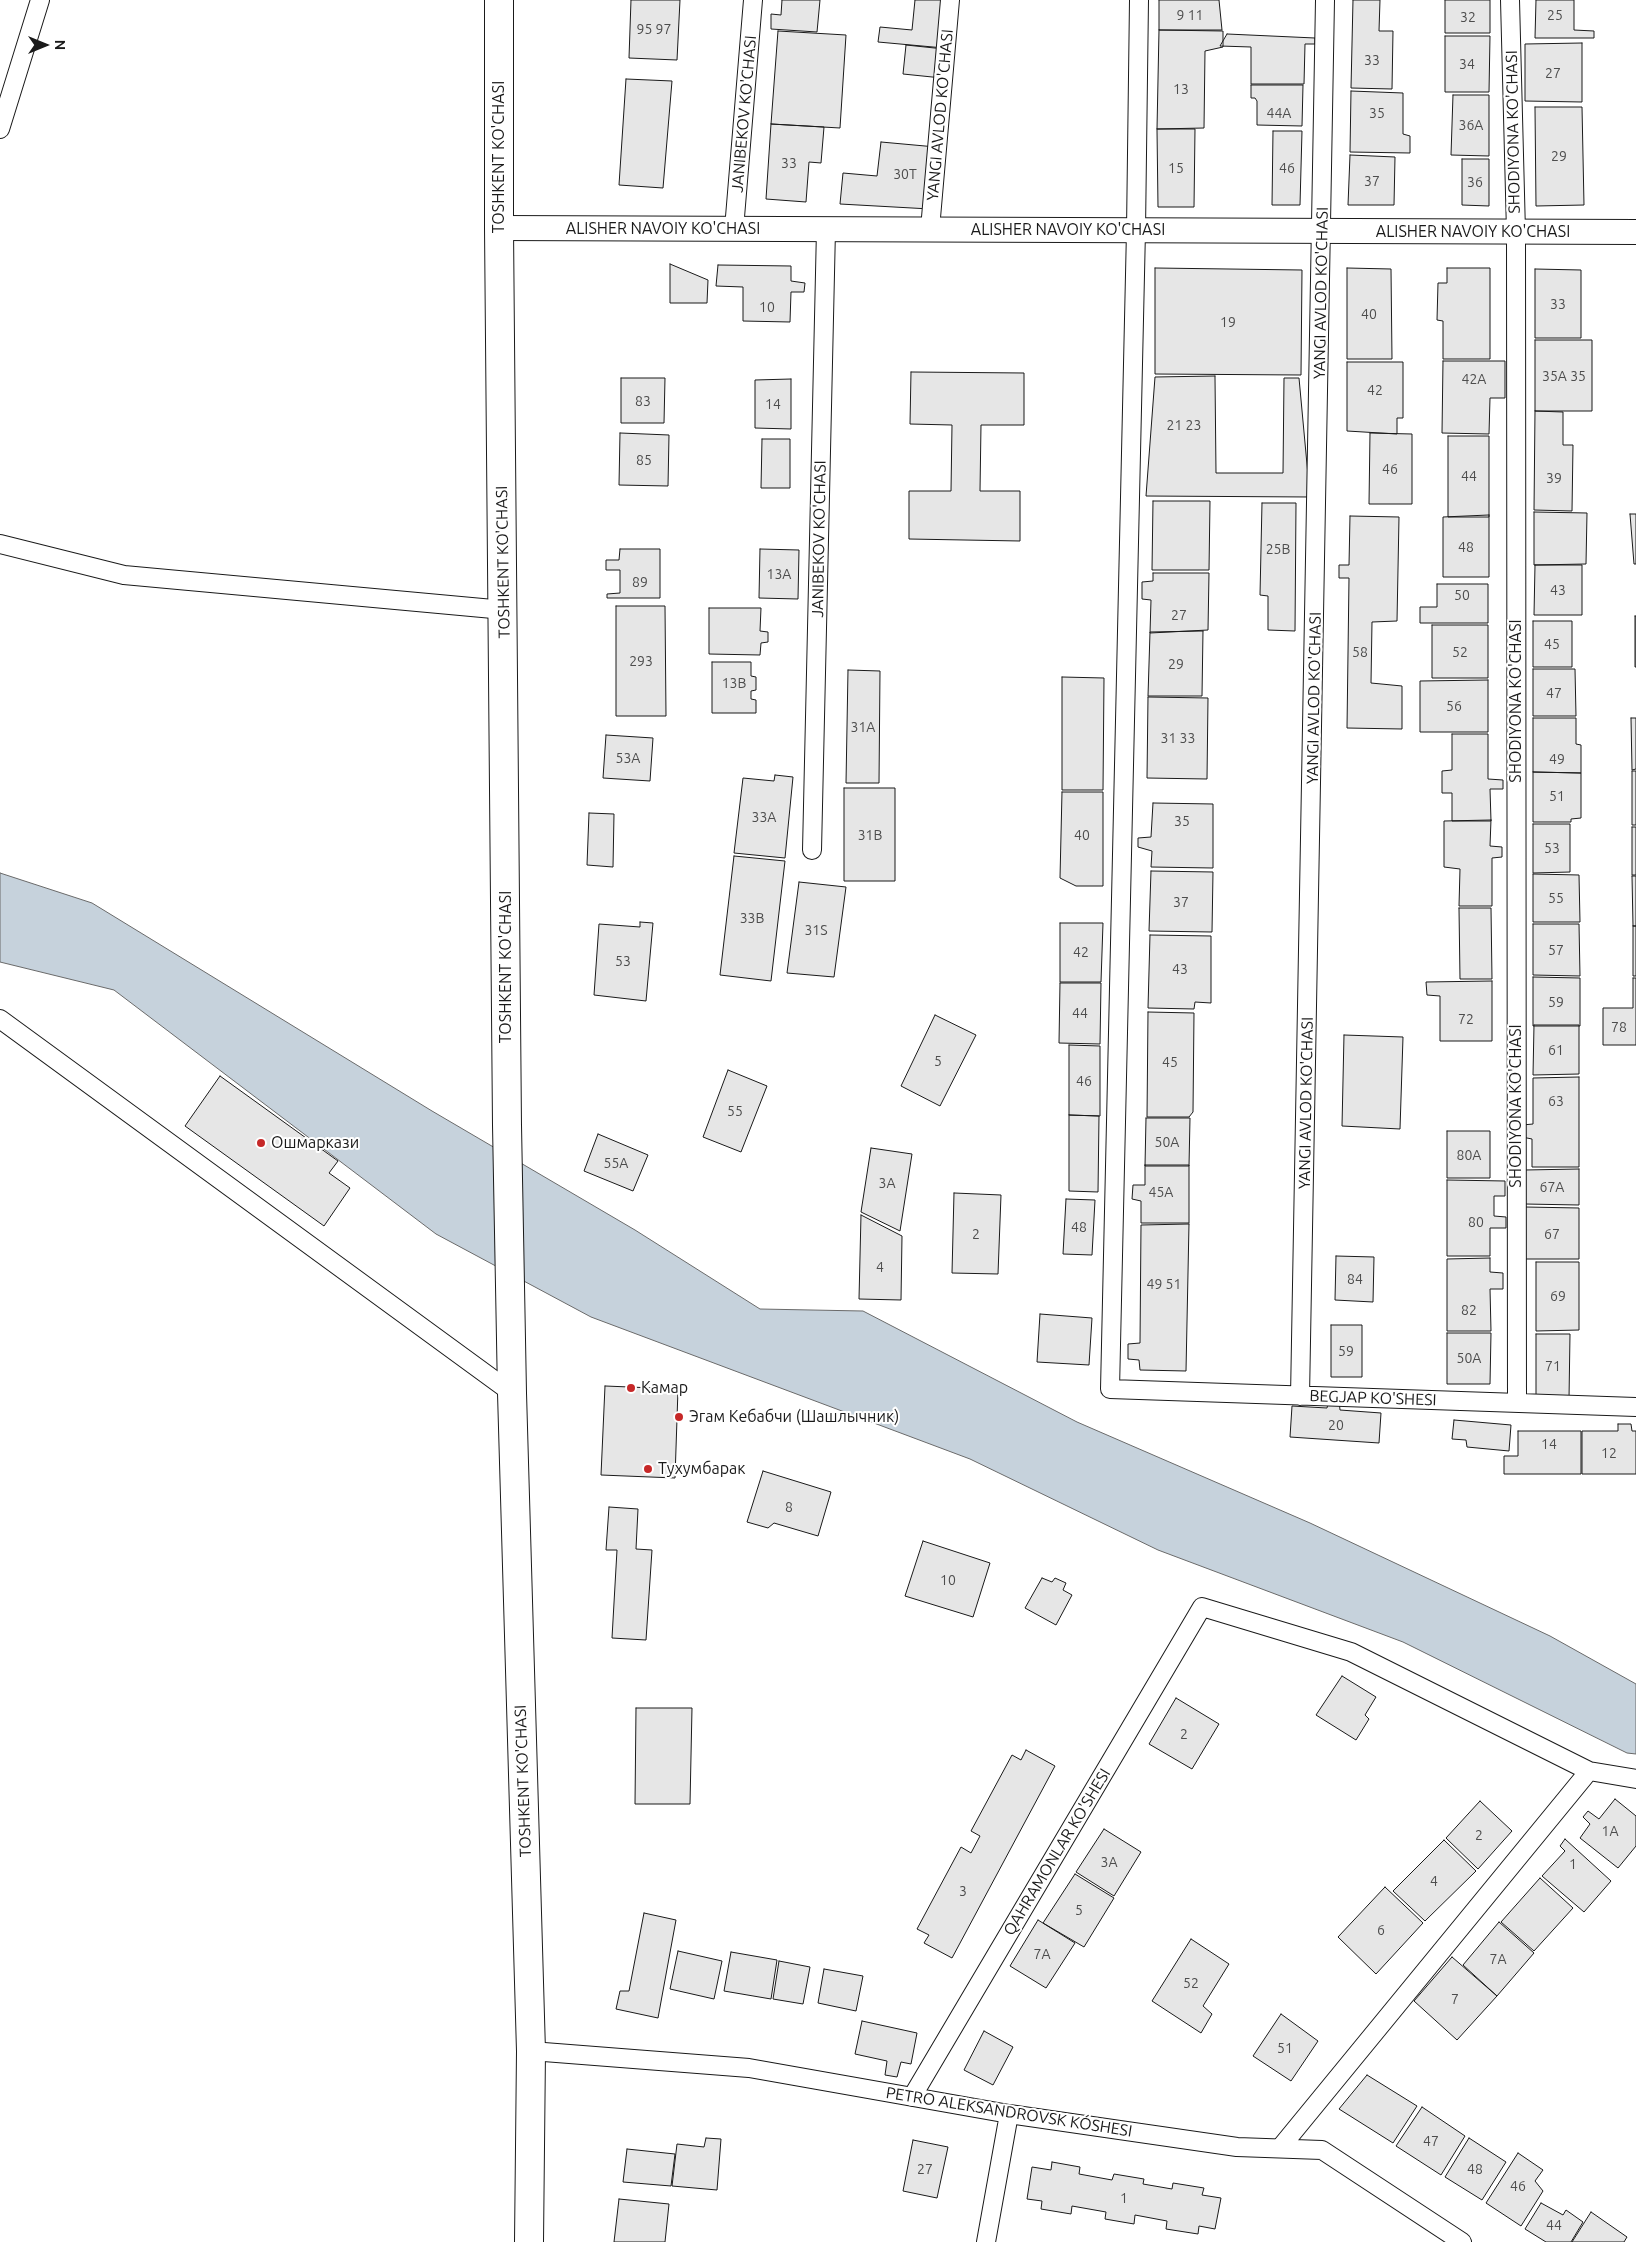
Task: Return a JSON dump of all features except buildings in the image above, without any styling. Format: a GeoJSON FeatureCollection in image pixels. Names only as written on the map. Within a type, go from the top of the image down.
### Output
{"type":"FeatureCollection","features":[{"type":"Feature","properties":{"kind":"highway","name":"TOSHKENT KO'CHASI"},"geometry":{"type":"LineString","coordinates":[[499,0],[499,228],[508,1125],[512,1393],[531,2051],[529,2242]]}},
{"type":"Feature","properties":{"kind":"street"},"geometry":{"type":"LineString","coordinates":[[0,129],[40,0]]}},
{"type":"Feature","properties":{"kind":"street","name":"JANIBEKOV KO'CHASI"},"geometry":{"type":"LineString","coordinates":[[734,229],[753,0]]}},
{"type":"Feature","properties":{"kind":"street","name":"YANGI AVLOD KO'CHASI"},"geometry":{"type":"LineString","coordinates":[[930,229],[950,0]]}},
{"type":"Feature","properties":{"kind":"street"},"geometry":{"type":"LineString","coordinates":[[1136,230],[1138,0]]}},
{"type":"Feature","properties":{"kind":"street","name":"YANGI AVLOD KO'CHASI"},"geometry":{"type":"LineString","coordinates":[[1300,1396],[1325,0]]}},
{"type":"Feature","properties":{"kind":"street","name":"SHODIYONA KO'CHASI"},"geometry":{"type":"LineString","coordinates":[[1510,0],[1516,232],[1517,1403]]}},
{"type":"Feature","properties":{"kind":"street","name":"ALISHER NAVOIY KO'CHASI"},"geometry":{"type":"LineString","coordinates":[[499,228],[1636,232]]}},
{"type":"Feature","properties":{"kind":"street","name":"JANIBEKOV KO'CHASI"},"geometry":{"type":"LineString","coordinates":[[812,850],[826,229]]}},
{"type":"Feature","properties":{"kind":"street","name":"BEGJAP KO'SHESI"},"geometry":{"type":"LineString","coordinates":[[1136,230],[1110,1389],[1636,1407]]}},
{"type":"Feature","properties":{"kind":"street"},"geometry":{"type":"LineString","coordinates":[[0,544],[124,575],[504,610]]}},
{"type":"Feature","properties":{"kind":"street"},"geometry":{"type":"LineString","coordinates":[[0,1019],[512,1393]]}},
{"type":"Feature","properties":{"kind":"street","name":"QAHRAMONLAR KO'SHESI"},"geometry":{"type":"LineString","coordinates":[[912,2097],[1202,1607],[1351,1652],[1589,1771]]}},
{"type":"Feature","properties":{"kind":"street"},"geometry":{"type":"LineString","coordinates":[[1280,2148],[1589,1771],[1636,1779]]}},
{"type":"Feature","properties":{"kind":"street","name":"PETRO ALEKSANDROVSK KÓSHESI"},"geometry":{"type":"LineString","coordinates":[[531,2051],[748,2068],[1009,2114],[1237,2148],[1322,2150],[1462,2242]]}},
{"type":"Feature","properties":{"kind":"street"},"geometry":{"type":"LineString","coordinates":[[986,2242],[1009,2114]]}},
{"type":"Feature","properties":{"kind":"shaded area"},"geometry":{"type":"Polygon","coordinates":[[[0,873],[92,903],[432,1111],[635,1230],[760,1309],[863,1311],[1077,1422],[1310,1523],[1550,1636],[1636,1684],[1636,1754],[1627,1753],[1403,1642],[1158,1550],[970,1459],[591,1317],[436,1234],[114,990],[0,962],[0,873]]]}},
{"type":"Feature","properties":{"kind":"place","name":"Ошмаркази"},"geometry":{"type":"Point","coordinates":[261,1143]}},
{"type":"Feature","properties":{"kind":"place","name":"Камар"},"geometry":{"type":"Point","coordinates":[631,1388]}},
{"type":"Feature","properties":{"kind":"place","name":"Эгам Кебабчи (Шашлычник)"},"geometry":{"type":"Point","coordinates":[679,1417]}},
{"type":"Feature","properties":{"kind":"place","name":"Тухумбарак"},"geometry":{"type":"Point","coordinates":[648,1469]}}]}
